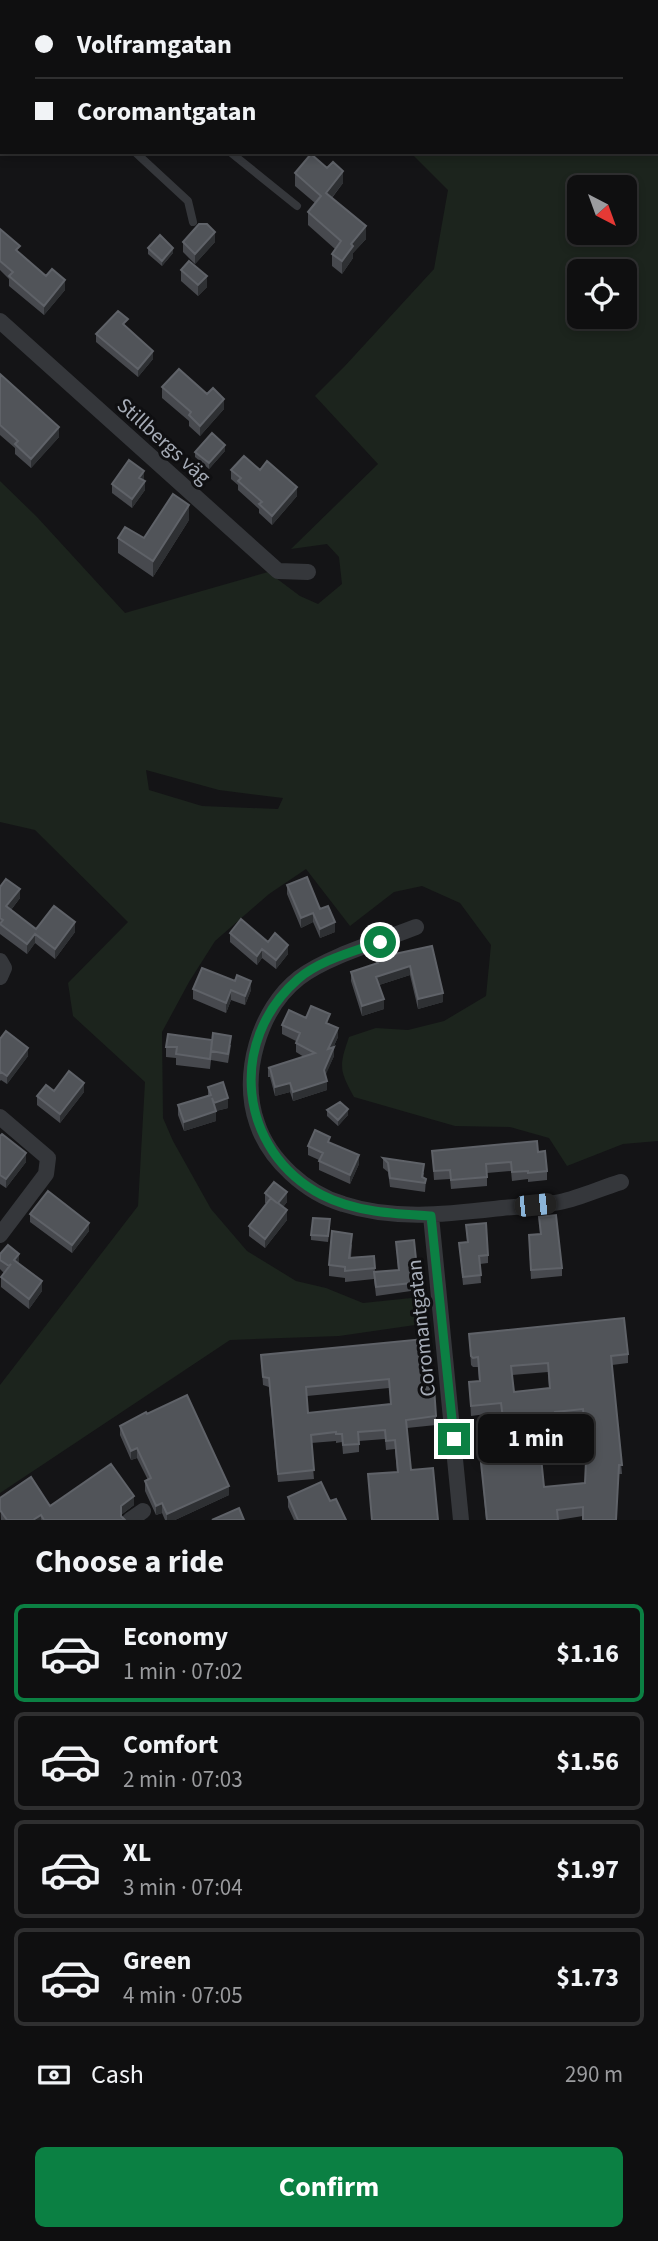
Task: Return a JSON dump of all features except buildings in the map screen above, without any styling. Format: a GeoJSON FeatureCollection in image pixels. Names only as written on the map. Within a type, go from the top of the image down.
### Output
{"type":"FeatureCollection","features":[{"type":"Feature","properties":{"kind":"street","name":"Stillbergs väg"},"geometry":{"type":"LineString","coordinates":[[0,321],[278,571],[308,572]]}},
{"type":"Feature","properties":{"kind":"street"},"geometry":{"type":"LineString","coordinates":[[416,927],[329,961],[299,978],[277,1002],[264,1023],[253,1056],[251,1089],[256,1122],[271,1152],[291,1174],[320,1194],[343,1205],[392,1214],[431,1216],[561,1202],[621,1182]]}},
{"type":"Feature","properties":{"kind":"street"},"geometry":{"type":"LineString","coordinates":[[0,961],[4,968],[0,977]]}},
{"type":"Feature","properties":{"kind":"street"},"geometry":{"type":"LineString","coordinates":[[0,1117],[48,1158],[49,1163],[46,1174],[0,1236]]}},
{"type":"Feature","properties":{"kind":"street","name":"Coromantgatan"},"geometry":{"type":"LineString","coordinates":[[431,1216],[461,1520]]}},
{"type":"Feature","properties":{"kind":"lane"},"geometry":{"type":"LineString","coordinates":[[137,154],[188,201],[193,222]]}},
{"type":"Feature","properties":{"kind":"lane"},"geometry":{"type":"LineString","coordinates":[[232,154],[297,206]]}},
{"type":"Feature","properties":{"kind":"shaded area"},"geometry":{"type":"Polygon","coordinates":[[[412,154],[658,154],[658,1141],[623,1144],[567,1166],[549,1138],[510,1127],[455,1126],[354,1097],[342,1068],[349,1037],[376,1028],[408,1030],[444,1021],[486,996],[491,945],[460,903],[422,886],[394,892],[350,926],[306,869],[269,894],[215,941],[189,982],[162,1032],[163,1118],[211,1209],[247,1251],[296,1281],[326,1288],[363,1303],[421,1297],[422,1324],[339,1336],[230,1340],[0,1493],[0,1385],[138,1206],[145,1082],[73,1016],[68,983],[128,922],[35,830],[0,822],[0,481],[37,517],[125,613],[268,572],[300,596],[318,604],[342,584],[339,557],[327,544],[291,549],[378,464],[315,396],[434,269],[448,190],[412,154]],[[146,770],[149,790],[202,806],[278,809],[283,798],[219,790],[146,770]]]}},
{"type":"Feature","properties":{"kind":"shaded area"},"geometry":{"type":"Polygon","coordinates":[[[578,1442],[579,1458],[551,1460],[550,1444],[578,1442]]]}},
{"type":"Feature","properties":{"kind":"route"},"geometry":{"type":"LineString","coordinates":[[380,942],[329,961],[299,978],[277,1002],[264,1023],[253,1056],[251,1089],[256,1122],[271,1152],[291,1174],[320,1194],[343,1205],[392,1214],[431,1216],[454,1439]]}}]}
